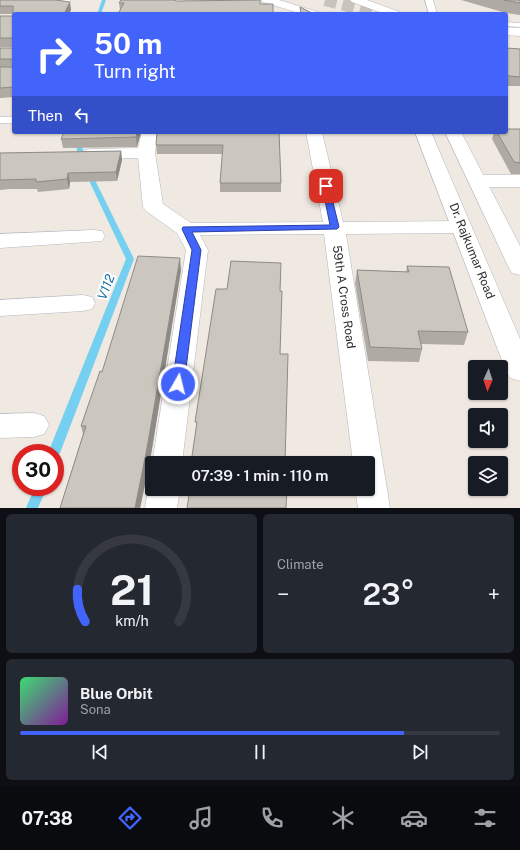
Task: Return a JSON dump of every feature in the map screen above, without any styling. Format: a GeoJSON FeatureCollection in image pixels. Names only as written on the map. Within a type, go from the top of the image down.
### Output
{"type":"FeatureCollection","features":[{"type":"Feature","properties":{"kind":"street"},"geometry":{"type":"LineString","coordinates":[[267,0],[306,7],[322,12]]}},
{"type":"Feature","properties":{"kind":"street"},"geometry":{"type":"LineString","coordinates":[[356,0],[374,7],[398,11]]}},
{"type":"Feature","properties":{"kind":"street"},"geometry":{"type":"LineString","coordinates":[[0,1],[64,1]]}},
{"type":"Feature","properties":{"kind":"street"},"geometry":{"type":"LineString","coordinates":[[177,6],[191,3]]}},
{"type":"Feature","properties":{"kind":"street"},"geometry":{"type":"LineString","coordinates":[[508,31],[520,32]]}},
{"type":"Feature","properties":{"kind":"street"},"geometry":{"type":"LineString","coordinates":[[508,38],[520,38]]}},
{"type":"Feature","properties":{"kind":"street"},"geometry":{"type":"LineString","coordinates":[[150,134],[146,153],[153,207],[186,229],[196,250],[168,456]]}},
{"type":"Feature","properties":{"kind":"street","name":"59th A Cross Road"},"geometry":{"type":"LineString","coordinates":[[314,134],[334,227],[367,456]]}},
{"type":"Feature","properties":{"kind":"street","name":"Dr. Rajkumar Road"},"geometry":{"type":"LineString","coordinates":[[424,134],[520,371]]}},
{"type":"Feature","properties":{"kind":"street"},"geometry":{"type":"LineString","coordinates":[[454,134],[520,268]]}},
{"type":"Feature","properties":{"kind":"street"},"geometry":{"type":"LineString","coordinates":[[74,154],[146,153]]}},
{"type":"Feature","properties":{"kind":"street"},"geometry":{"type":"LineString","coordinates":[[478,181],[520,181]]}},
{"type":"Feature","properties":{"kind":"street"},"geometry":{"type":"LineString","coordinates":[[186,229],[462,227]]}},
{"type":"Feature","properties":{"kind":"street"},"geometry":{"type":"LineString","coordinates":[[0,241],[94,236]]}},
{"type":"Feature","properties":{"kind":"street"},"geometry":{"type":"LineString","coordinates":[[0,308],[84,303]]}},
{"type":"Feature","properties":{"kind":"street"},"geometry":{"type":"LineString","coordinates":[[0,426],[34,425]]}},
{"type":"Feature","properties":{"kind":"street"},"geometry":{"type":"LineString","coordinates":[[161,508],[163,496]]}},
{"type":"Feature","properties":{"kind":"street","name":"59th A Cross Road"},"geometry":{"type":"LineString","coordinates":[[372,496],[374,508]]}},
{"type":"Feature","properties":{"kind":"lane"},"geometry":{"type":"LineString","coordinates":[[428,0],[432,12]]}},
{"type":"Feature","properties":{"kind":"lane"},"geometry":{"type":"LineString","coordinates":[[508,24],[520,25]]}},
{"type":"Feature","properties":{"kind":"lane"},"geometry":{"type":"LineString","coordinates":[[0,120],[12,120]]}},
{"type":"Feature","properties":{"kind":"building"},"geometry":{"type":"Polygon","coordinates":[[[0,0],[56,0],[70,2],[65,12],[13,12],[13,6],[0,6],[0,0]]]}},
{"type":"Feature","properties":{"kind":"building"},"geometry":{"type":"Polygon","coordinates":[[[121,0],[260,0],[260,4],[273,4],[273,12],[119,12],[124,3],[119,3],[121,0]]]}},
{"type":"Feature","properties":{"kind":"building"},"geometry":{"type":"Polygon","coordinates":[[[504,0],[520,0],[520,3],[509,1],[504,0]]]}},
{"type":"Feature","properties":{"kind":"building"},"geometry":{"type":"Polygon","coordinates":[[[300,7],[310,12],[301,12],[300,7]]]}},
{"type":"Feature","properties":{"kind":"building"},"geometry":{"type":"Polygon","coordinates":[[[0,16],[12,16],[12,38],[0,38],[0,16]]]}},
{"type":"Feature","properties":{"kind":"building"},"geometry":{"type":"Polygon","coordinates":[[[0,48],[12,48],[12,59],[0,59],[0,48]]]}},
{"type":"Feature","properties":{"kind":"building"},"geometry":{"type":"Polygon","coordinates":[[[508,48],[520,49],[520,77],[509,76],[508,48]]]}},
{"type":"Feature","properties":{"kind":"building"},"geometry":{"type":"Polygon","coordinates":[[[0,67],[12,67],[12,87],[0,88],[0,67]]]}},
{"type":"Feature","properties":{"kind":"building"},"geometry":{"type":"Polygon","coordinates":[[[508,129],[520,129],[520,163],[514,162],[498,134],[508,134],[508,129]]]}},
{"type":"Feature","properties":{"kind":"building"},"geometry":{"type":"Polygon","coordinates":[[[63,134],[137,134],[136,137],[61,139],[63,134]]]}},
{"type":"Feature","properties":{"kind":"building"},"geometry":{"type":"Polygon","coordinates":[[[157,134],[279,134],[281,183],[220,183],[223,145],[156,145],[157,134]]]}},
{"type":"Feature","properties":{"kind":"building"},"geometry":{"type":"Polygon","coordinates":[[[121,151],[116,172],[68,173],[67,179],[36,182],[36,179],[0,180],[0,153],[121,151]]]}},
{"type":"Feature","properties":{"kind":"building"},"geometry":{"type":"Polygon","coordinates":[[[138,256],[180,258],[135,508],[60,508],[86,426],[81,426],[100,371],[102,372],[138,256]]]}},
{"type":"Feature","properties":{"kind":"building"},"geometry":{"type":"Polygon","coordinates":[[[231,261],[281,263],[280,291],[282,291],[280,354],[288,354],[285,456],[192,456],[197,422],[195,422],[216,289],[227,289],[231,261]]]}},
{"type":"Feature","properties":{"kind":"building"},"geometry":{"type":"Polygon","coordinates":[[[407,266],[449,267],[468,332],[418,331],[422,349],[370,347],[357,270],[409,272],[407,266]]]}},
{"type":"Feature","properties":{"kind":"building"},"geometry":{"type":"Polygon","coordinates":[[[189,496],[287,496],[286,508],[187,508],[189,496]]]}},
{"type":"Feature","properties":{"kind":"waterway","name":"V112"},"geometry":{"type":"LineString","coordinates":[[100,12],[104,0]]}},
{"type":"Feature","properties":{"kind":"waterway","name":"V112"},"geometry":{"type":"LineString","coordinates":[[77,134],[82,162]]}},
{"type":"Feature","properties":{"kind":"waterway","name":"V112"},"geometry":{"type":"LineString","coordinates":[[58,444],[130,259],[88,172]]}},
{"type":"Feature","properties":{"kind":"waterway","name":"V112"},"geometry":{"type":"LineString","coordinates":[[32,508],[37,496]]}},
{"type":"Feature","properties":{"kind":"tunnel"},"geometry":{"type":"LineString","coordinates":[[325,0],[371,12]]}},
{"type":"Feature","properties":{"kind":"route"},"geometry":{"type":"LineString","coordinates":[[178,384],[196,250],[186,229],[334,227],[326,186]]}}]}
